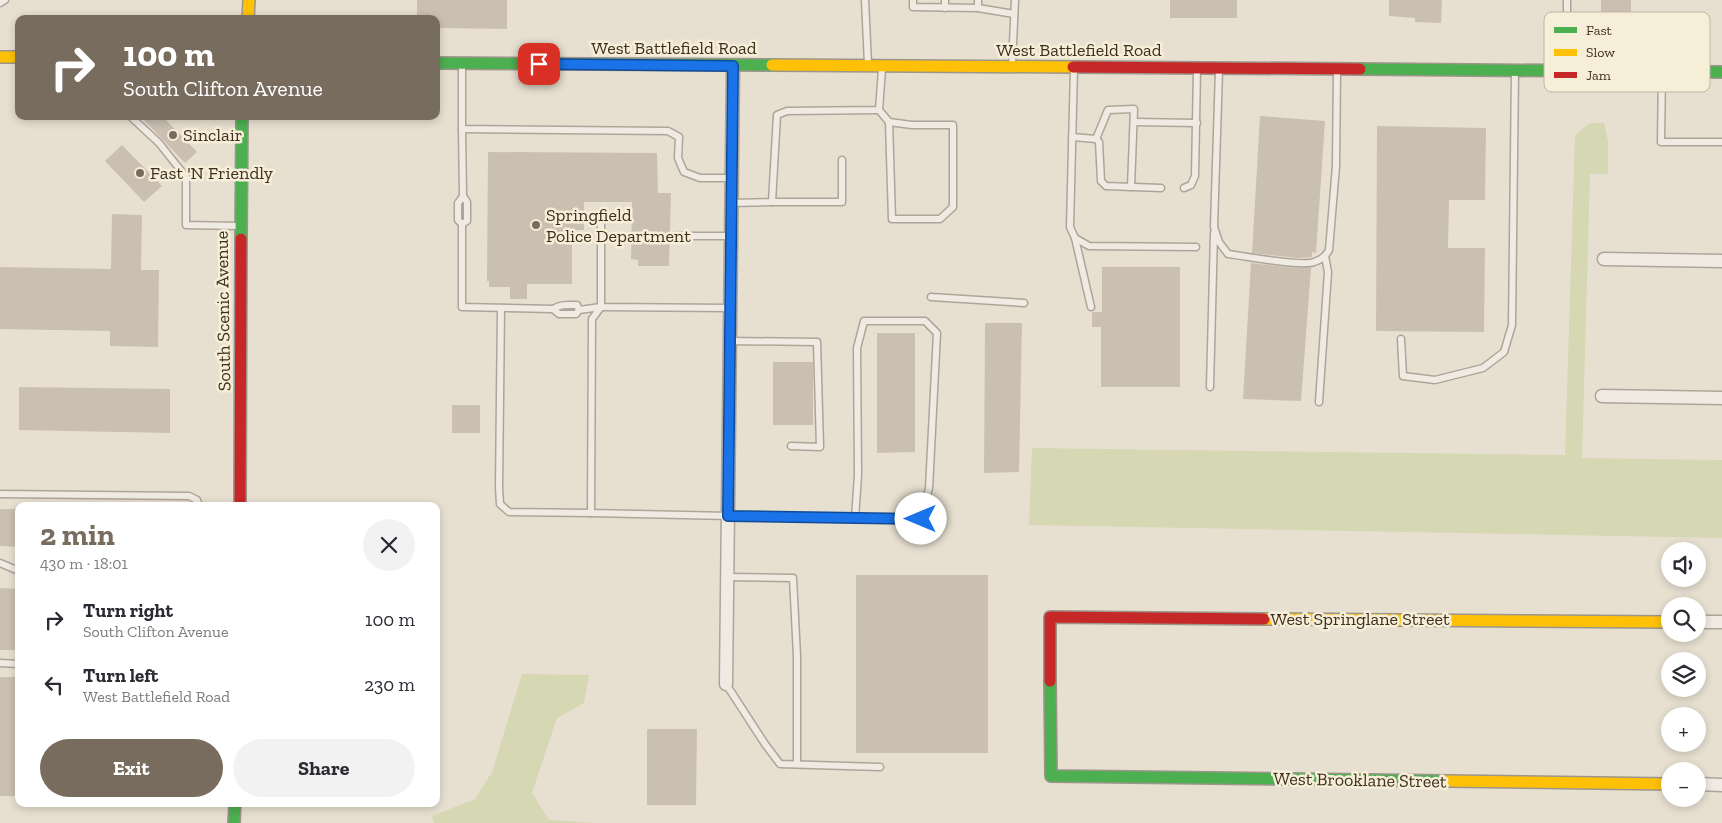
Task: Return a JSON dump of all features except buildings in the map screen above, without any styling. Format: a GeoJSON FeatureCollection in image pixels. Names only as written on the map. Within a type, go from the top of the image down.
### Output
{"type":"FeatureCollection","features":[{"type":"Feature","properties":{"kind":"main road"},"geometry":{"type":"LineString","coordinates":[[248,15],[249,0]]}},
{"type":"Feature","properties":{"kind":"main road"},"geometry":{"type":"LineString","coordinates":[[0,57],[15,58]]}},
{"type":"Feature","properties":{"kind":"main road","name":"West Battlefield Road"},"geometry":{"type":"LineString","coordinates":[[440,63],[1544,71]]}},
{"type":"Feature","properties":{"kind":"main road","name":"South Scenic Avenue"},"geometry":{"type":"LineString","coordinates":[[240,502],[242,120]]}},
{"type":"Feature","properties":{"kind":"main road","name":"West Springlane Street"},"geometry":{"type":"LineString","coordinates":[[1051,776],[1050,617],[1661,622]]}},
{"type":"Feature","properties":{"kind":"main road","name":"West Brooklane Street"},"geometry":{"type":"LineString","coordinates":[[1051,776],[1661,784]]}},
{"type":"Feature","properties":{"kind":"main road"},"geometry":{"type":"LineString","coordinates":[[234,823],[235,807]]}},
{"type":"Feature","properties":{"kind":"street"},"geometry":{"type":"LineString","coordinates":[[726,684],[733,66]]}},
{"type":"Feature","properties":{"kind":"street"},"geometry":{"type":"LineString","coordinates":[[1604,259],[1722,261]]}},
{"type":"Feature","properties":{"kind":"street"},"geometry":{"type":"LineString","coordinates":[[1602,396],[1722,398]]}},
{"type":"Feature","properties":{"kind":"street"},"geometry":{"type":"LineString","coordinates":[[1706,622],[1722,622]]}},
{"type":"Feature","properties":{"kind":"street"},"geometry":{"type":"LineString","coordinates":[[1706,784],[1722,784]]}},
{"type":"Feature","properties":{"kind":"lane"},"geometry":{"type":"LineString","coordinates":[[0,3],[5,0]]}},
{"type":"Feature","properties":{"kind":"lane"},"geometry":{"type":"LineString","coordinates":[[866,0],[868,66]]}},
{"type":"Feature","properties":{"kind":"lane"},"geometry":{"type":"LineString","coordinates":[[913,0],[913,7],[978,8],[1014,14]]}},
{"type":"Feature","properties":{"kind":"lane"},"geometry":{"type":"LineString","coordinates":[[945,0],[945,8]]}},
{"type":"Feature","properties":{"kind":"lane"},"geometry":{"type":"LineString","coordinates":[[978,0],[978,8]]}},
{"type":"Feature","properties":{"kind":"lane"},"geometry":{"type":"LineString","coordinates":[[1012,67],[1014,0]]}},
{"type":"Feature","properties":{"kind":"lane"},"geometry":{"type":"LineString","coordinates":[[462,63],[463,196],[467,202],[467,221],[462,224],[462,307],[553,309],[559,305],[577,305],[579,310],[601,307],[730,308]]}},
{"type":"Feature","properties":{"kind":"lane"},"geometry":{"type":"LineString","coordinates":[[882,66],[879,110],[889,122],[892,219],[940,219],[953,207],[953,125],[912,125],[889,122]]}},
{"type":"Feature","properties":{"kind":"lane"},"geometry":{"type":"LineString","coordinates":[[1074,67],[1070,227],[1075,238],[1091,307]]}},
{"type":"Feature","properties":{"kind":"lane"},"geometry":{"type":"LineString","coordinates":[[1184,188],[1191,184],[1195,176],[1197,68]]}},
{"type":"Feature","properties":{"kind":"lane"},"geometry":{"type":"LineString","coordinates":[[1210,387],[1219,68]]}},
{"type":"Feature","properties":{"kind":"lane"},"geometry":{"type":"LineString","coordinates":[[1214,227],[1219,242],[1228,254],[1299,263],[1314,263],[1325,256],[1329,250],[1336,166],[1337,69]]}},
{"type":"Feature","properties":{"kind":"lane"},"geometry":{"type":"LineString","coordinates":[[1401,339],[1403,376],[1435,380],[1483,368],[1504,352],[1512,325],[1514,70]]}},
{"type":"Feature","properties":{"kind":"lane"},"geometry":{"type":"LineString","coordinates":[[1662,92],[1661,142],[1722,142]]}},
{"type":"Feature","properties":{"kind":"lane"},"geometry":{"type":"LineString","coordinates":[[1096,139],[1108,110],[1134,109],[1131,187]]}},
{"type":"Feature","properties":{"kind":"lane"},"geometry":{"type":"LineString","coordinates":[[772,202],[777,115],[787,111],[879,110]]}},
{"type":"Feature","properties":{"kind":"lane"},"geometry":{"type":"LineString","coordinates":[[134,120],[159,143],[186,177],[186,225],[240,226]]}},
{"type":"Feature","properties":{"kind":"lane"},"geometry":{"type":"LineString","coordinates":[[1134,122],[1196,126]]}},
{"type":"Feature","properties":{"kind":"lane"},"geometry":{"type":"LineString","coordinates":[[462,129],[668,131],[679,137],[678,158],[684,172],[700,178],[732,178]]}},
{"type":"Feature","properties":{"kind":"lane"},"geometry":{"type":"LineString","coordinates":[[1072,137],[1096,139]]}},
{"type":"Feature","properties":{"kind":"lane"},"geometry":{"type":"LineString","coordinates":[[1096,139],[1099,142],[1101,181],[1106,186],[1162,188]]}},
{"type":"Feature","properties":{"kind":"lane"},"geometry":{"type":"LineString","coordinates":[[732,203],[842,202],[842,160]]}},
{"type":"Feature","properties":{"kind":"lane"},"geometry":{"type":"LineString","coordinates":[[591,513],[592,318],[601,307],[601,224]]}},
{"type":"Feature","properties":{"kind":"lane"},"geometry":{"type":"LineString","coordinates":[[675,236],[731,236]]}},
{"type":"Feature","properties":{"kind":"lane"},"geometry":{"type":"LineString","coordinates":[[1075,238],[1089,246],[1196,247]]}},
{"type":"Feature","properties":{"kind":"lane"},"geometry":{"type":"LineString","coordinates":[[1319,402],[1328,272],[1325,256]]}},
{"type":"Feature","properties":{"kind":"lane"},"geometry":{"type":"LineString","coordinates":[[931,297],[1024,303]]}},
{"type":"Feature","properties":{"kind":"lane"},"geometry":{"type":"LineString","coordinates":[[501,308],[499,488],[500,504],[508,512],[855,519],[921,519],[929,488],[937,332],[925,321],[864,321],[857,348],[858,475],[855,519]]}},
{"type":"Feature","properties":{"kind":"lane"},"geometry":{"type":"LineString","coordinates":[[730,341],[817,342],[820,447],[792,446]]}},
{"type":"Feature","properties":{"kind":"lane"},"geometry":{"type":"LineString","coordinates":[[0,494],[189,496],[198,502]]}},
{"type":"Feature","properties":{"kind":"lane"},"geometry":{"type":"LineString","coordinates":[[0,563],[15,569]]}},
{"type":"Feature","properties":{"kind":"lane"},"geometry":{"type":"LineString","coordinates":[[727,577],[793,578],[797,656],[797,764]]}},
{"type":"Feature","properties":{"kind":"lane"},"geometry":{"type":"LineString","coordinates":[[0,663],[15,664]]}},
{"type":"Feature","properties":{"kind":"lane"},"geometry":{"type":"LineString","coordinates":[[726,684],[780,764],[880,767]]}},
{"type":"Feature","properties":{"kind":"green space"},"geometry":{"type":"Polygon","coordinates":[[[1590,123],[1604,123],[1608,141],[1608,174],[1590,174],[1582,458],[1722,460],[1722,538],[1029,525],[1032,448],[1565,455],[1575,135],[1590,123]]]}},
{"type":"Feature","properties":{"kind":"green space"},"geometry":{"type":"Polygon","coordinates":[[[522,674],[589,675],[584,703],[557,718],[532,793],[549,820],[597,823],[434,823],[432,816],[475,799],[492,772],[522,674]]]}},
{"type":"Feature","properties":{"kind":"traffic: fast"},"geometry":{"type":"LineString","coordinates":[[440,63],[772,65]]}},
{"type":"Feature","properties":{"kind":"traffic: fast"},"geometry":{"type":"LineString","coordinates":[[1360,69],[1544,71]]}},
{"type":"Feature","properties":{"kind":"traffic: fast"},"geometry":{"type":"LineString","coordinates":[[1710,72],[1722,72]]}},
{"type":"Feature","properties":{"kind":"traffic: fast"},"geometry":{"type":"LineString","coordinates":[[241,239],[242,120]]}},
{"type":"Feature","properties":{"kind":"traffic: fast"},"geometry":{"type":"LineString","coordinates":[[1050,681],[1051,776],[1446,781]]}},
{"type":"Feature","properties":{"kind":"traffic: fast"},"geometry":{"type":"LineString","coordinates":[[234,823],[235,807]]}},
{"type":"Feature","properties":{"kind":"traffic: slow"},"geometry":{"type":"LineString","coordinates":[[248,15],[249,0]]}},
{"type":"Feature","properties":{"kind":"traffic: slow"},"geometry":{"type":"LineString","coordinates":[[0,57],[15,57]]}},
{"type":"Feature","properties":{"kind":"traffic: slow"},"geometry":{"type":"LineString","coordinates":[[772,65],[1073,67]]}},
{"type":"Feature","properties":{"kind":"traffic: slow"},"geometry":{"type":"LineString","coordinates":[[1264,619],[1661,622]]}},
{"type":"Feature","properties":{"kind":"traffic: slow"},"geometry":{"type":"LineString","coordinates":[[1446,781],[1661,784]]}},
{"type":"Feature","properties":{"kind":"traffic: jam"},"geometry":{"type":"LineString","coordinates":[[1073,67],[1360,69]]}},
{"type":"Feature","properties":{"kind":"traffic: jam"},"geometry":{"type":"LineString","coordinates":[[240,502],[241,239]]}},
{"type":"Feature","properties":{"kind":"traffic: jam"},"geometry":{"type":"LineString","coordinates":[[1050,681],[1050,617],[1264,619]]}},
{"type":"Feature","properties":{"kind":"place","name":"Sinclair"},"geometry":{"type":"Point","coordinates":[173,135]}},
{"type":"Feature","properties":{"kind":"place","name":"Fast 'N Friendly"},"geometry":{"type":"Point","coordinates":[140,173]}},
{"type":"Feature","properties":{"kind":"place","name":"Springfield Police Department"},"geometry":{"type":"Point","coordinates":[536,225]}},
{"type":"Feature","properties":{"kind":"route"},"geometry":{"type":"LineString","coordinates":[[539,64],[733,66],[728,516],[921,519]]}}]}
